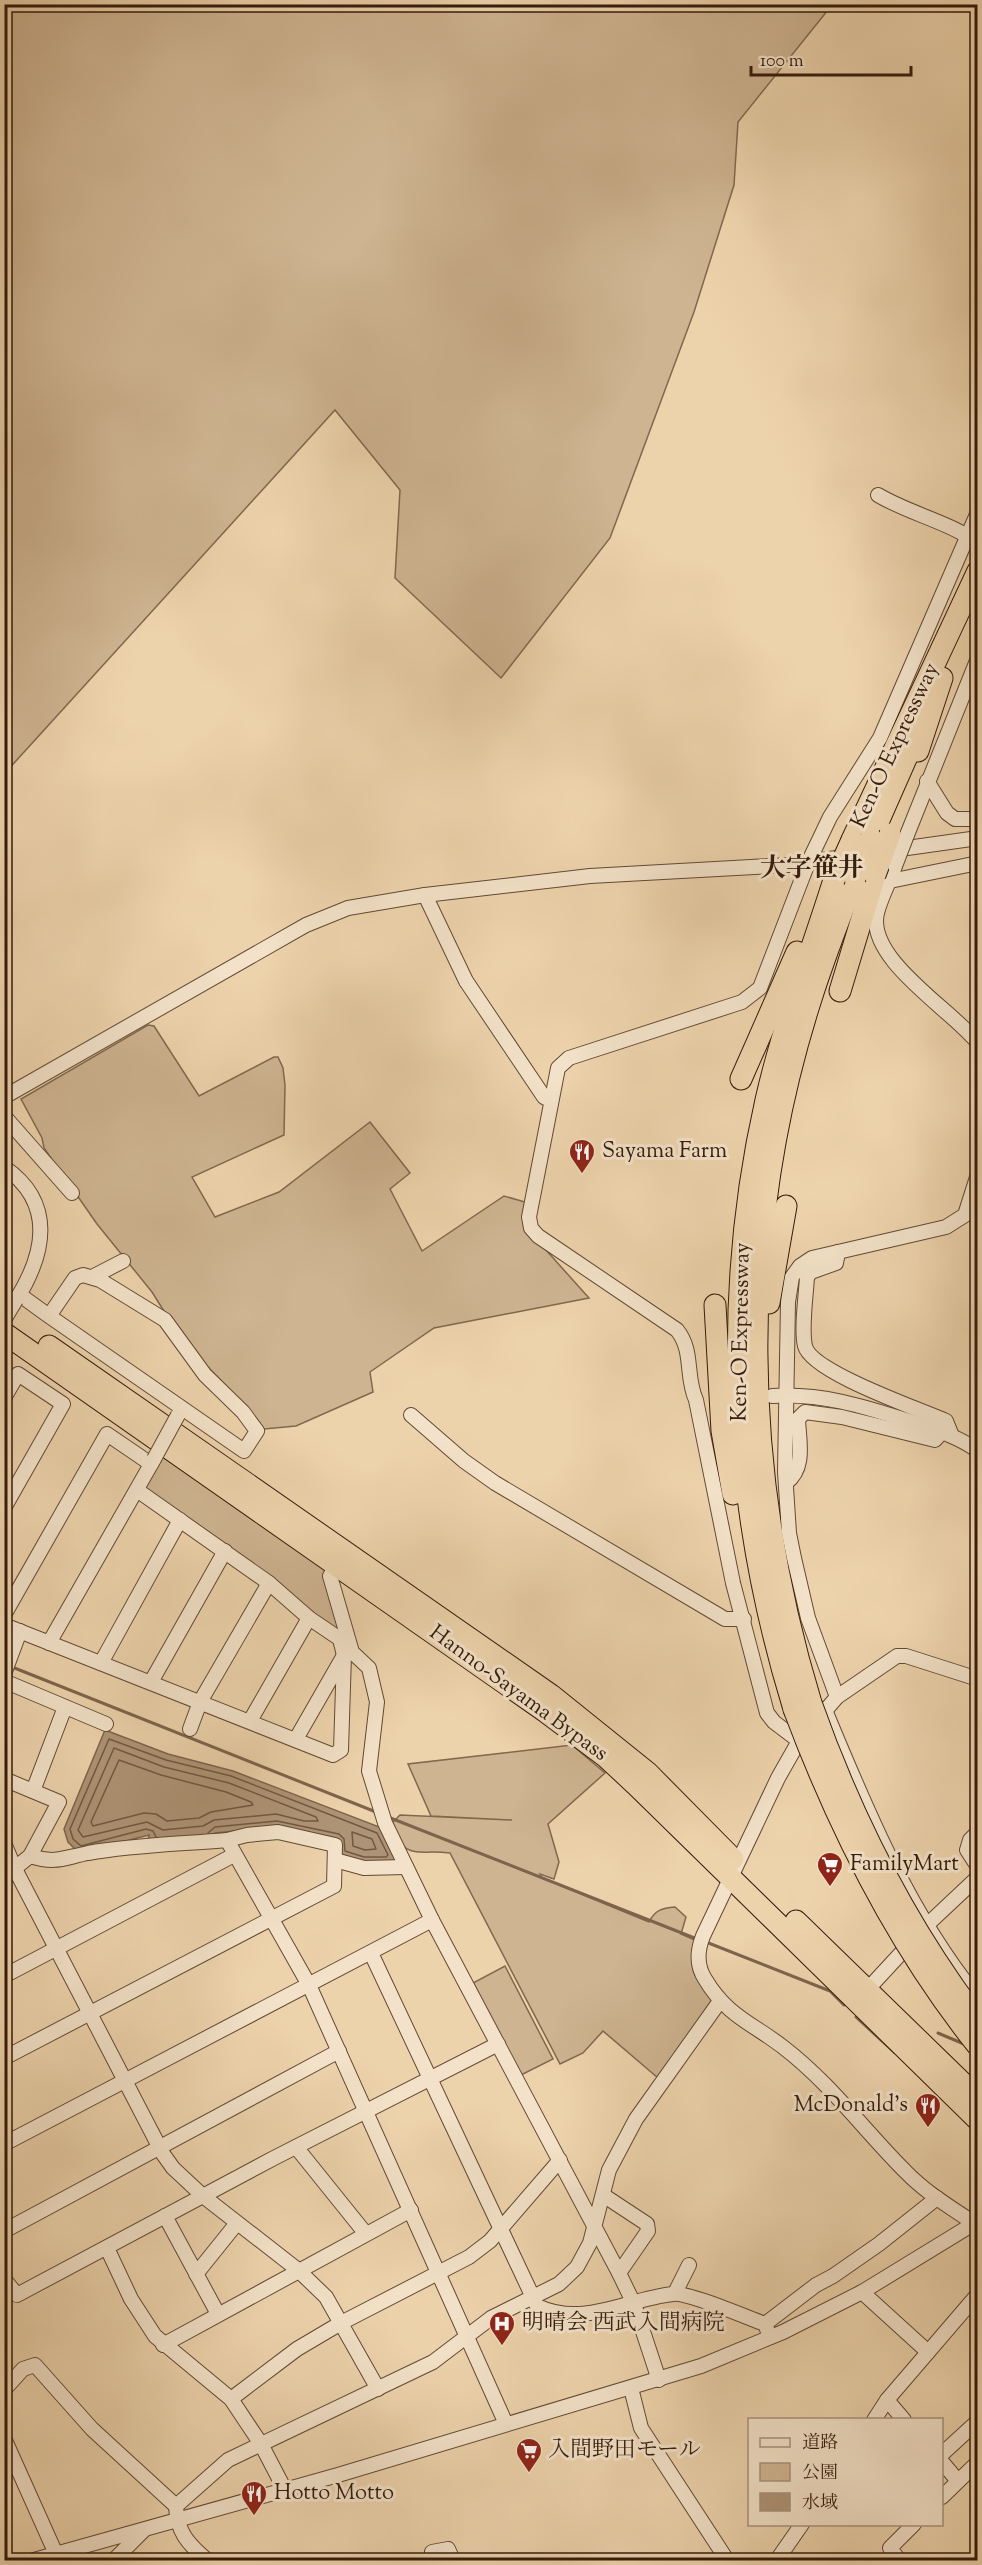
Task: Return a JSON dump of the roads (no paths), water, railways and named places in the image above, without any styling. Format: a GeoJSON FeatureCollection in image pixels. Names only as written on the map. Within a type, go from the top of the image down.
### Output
{"type":"FeatureCollection","features":[{"type":"Feature","properties":{"kind":"highway","name":"Ken-O Expressway"},"geometry":{"type":"LineString","coordinates":[[880,837],[978,571]]}},
{"type":"Feature","properties":{"kind":"highway","name":"Ken-O Expressway"},"geometry":{"type":"LineString","coordinates":[[978,605],[942,678],[863,879],[809,1003],[784,1103],[769,1187],[756,1294],[757,1409],[762,1476],[775,1565],[810,1707],[827,1791],[880,1899],[904,1942],[978,2046]]}},
{"type":"Feature","properties":{"kind":"highway"},"geometry":{"type":"LineString","coordinates":[[840,991],[863,879],[880,837]]}},
{"type":"Feature","properties":{"kind":"highway","name":"Ken-O Expressway"},"geometry":{"type":"LineString","coordinates":[[863,879],[790,1009],[766,1100],[747,1197],[738,1294],[743,1470],[758,1564],[783,1671],[810,1707],[842,1785],[890,1884],[933,1957],[978,2020]]}},
{"type":"Feature","properties":{"kind":"highway"},"geometry":{"type":"LineString","coordinates":[[741,1079],[807,931],[863,879]]}},
{"type":"Feature","properties":{"kind":"highway"},"geometry":{"type":"LineString","coordinates":[[762,1476],[765,1335],[771,1283],[786,1206]]}},
{"type":"Feature","properties":{"kind":"highway","name":"Hanno-Sayama Bypass"},"geometry":{"type":"LineString","coordinates":[[13,1303],[551,1695],[648,1773],[735,1870],[978,2120]]}},
{"type":"Feature","properties":{"kind":"highway"},"geometry":{"type":"LineString","coordinates":[[715,1305],[722,1431],[736,1508],[753,1582],[783,1671]]}},
{"type":"Feature","properties":{"kind":"highway","name":"Hanno-Sayama Bypass"},"geometry":{"type":"LineString","coordinates":[[4,1333],[546,1712],[606,1757],[867,1990],[978,2098]]}},
{"type":"Feature","properties":{"kind":"street"},"geometry":{"type":"LineString","coordinates":[[878,495],[897,506],[935,519],[972,539]]}},
{"type":"Feature","properties":{"kind":"street"},"geometry":{"type":"LineString","coordinates":[[799,1741],[774,1722],[767,1713],[733,1583],[703,1400],[689,1385],[689,1355],[686,1341],[677,1330],[538,1236],[531,1228],[529,1217],[558,1068],[569,1058],[742,1002],[752,997],[760,988],[808,863],[830,817],[880,738],[972,539],[978,513]]}},
{"type":"Feature","properties":{"kind":"street"},"geometry":{"type":"LineString","coordinates":[[863,879],[895,866],[880,837],[927,781],[978,658]]}},
{"type":"Feature","properties":{"kind":"street"},"geometry":{"type":"LineString","coordinates":[[927,781],[947,813],[955,819],[978,819]]}},
{"type":"Feature","properties":{"kind":"street"},"geometry":{"type":"LineString","coordinates":[[4,1097],[321,917],[348,908],[425,896],[590,876],[808,863],[978,838]]}},
{"type":"Feature","properties":{"kind":"street"},"geometry":{"type":"LineString","coordinates":[[863,879],[978,863]]}},
{"type":"Feature","properties":{"kind":"street"},"geometry":{"type":"LineString","coordinates":[[863,879],[876,914],[882,946],[895,963],[978,1043]]}},
{"type":"Feature","properties":{"kind":"street"},"geometry":{"type":"LineString","coordinates":[[425,896],[466,981],[544,1096],[550,1100]]}},
{"type":"Feature","properties":{"kind":"street"},"geometry":{"type":"LineString","coordinates":[[4,1116],[72,1193]]}},
{"type":"Feature","properties":{"kind":"street"},"geometry":{"type":"LineString","coordinates":[[4,1167],[26,1186],[37,1208],[41,1223],[40,1250],[4,1320]]}},
{"type":"Feature","properties":{"kind":"street"},"geometry":{"type":"LineString","coordinates":[[837,1697],[808,1618],[789,1533],[786,1483],[787,1333],[792,1277],[800,1266],[812,1258],[946,1227],[965,1215],[978,1174]]}},
{"type":"Feature","properties":{"kind":"street"},"geometry":{"type":"LineString","coordinates":[[838,1252],[836,1263],[811,1272],[807,1277],[804,1344],[809,1357],[839,1376],[946,1421],[947,1434]]}},
{"type":"Feature","properties":{"kind":"street"},"geometry":{"type":"LineString","coordinates":[[92,1277],[123,1261]]}},
{"type":"Feature","properties":{"kind":"street"},"geometry":{"type":"LineString","coordinates":[[13,1303],[50,1316],[180,1412],[244,1451],[257,1431],[243,1412],[205,1375],[165,1320],[92,1277],[83,1275],[75,1278],[50,1316]]}},
{"type":"Feature","properties":{"kind":"street"},"geometry":{"type":"LineString","coordinates":[[4,1398],[18,1374],[63,1404],[4,1508]]}},
{"type":"Feature","properties":{"kind":"street"},"geometry":{"type":"LineString","coordinates":[[772,1396],[788,1395],[844,1400],[947,1434],[978,1451]]}},
{"type":"Feature","properties":{"kind":"street"},"geometry":{"type":"LineString","coordinates":[[49,1643],[180,1412]]}},
{"type":"Feature","properties":{"kind":"street"},"geometry":{"type":"LineString","coordinates":[[786,1483],[794,1477],[800,1465],[798,1419],[805,1412],[842,1417],[935,1440],[947,1434]]}},
{"type":"Feature","properties":{"kind":"street"},"geometry":{"type":"LineString","coordinates":[[411,1415],[464,1461],[495,1483],[724,1619],[744,1619]]}},
{"type":"Feature","properties":{"kind":"street"},"geometry":{"type":"LineString","coordinates":[[4,1615],[107,1434],[152,1462]]}},
{"type":"Feature","properties":{"kind":"street"},"geometry":{"type":"LineString","coordinates":[[4,1625],[333,1755],[341,1750],[344,1655],[340,1639],[309,1618],[269,1583],[137,1490]]}},
{"type":"Feature","properties":{"kind":"street"},"geometry":{"type":"LineString","coordinates":[[101,1663],[180,1520]]}},
{"type":"Feature","properties":{"kind":"street"},"geometry":{"type":"LineString","coordinates":[[151,1682],[225,1551]]}},
{"type":"Feature","properties":{"kind":"street"},"geometry":{"type":"LineString","coordinates":[[336,1565],[330,1576],[352,1652],[369,1668],[377,1702],[369,1771],[379,1808],[432,1920],[619,2273],[634,2304],[659,2379]]}},
{"type":"Feature","properties":{"kind":"street"},"geometry":{"type":"LineString","coordinates":[[190,1729],[200,1702],[269,1583]]}},
{"type":"Feature","properties":{"kind":"street"},"geometry":{"type":"LineString","coordinates":[[250,1721],[309,1618]]}},
{"type":"Feature","properties":{"kind":"street"},"geometry":{"type":"LineString","coordinates":[[4,1674],[20,1631]]}},
{"type":"Feature","properties":{"kind":"street"},"geometry":{"type":"LineString","coordinates":[[296,1739],[344,1655]]}},
{"type":"Feature","properties":{"kind":"street"},"geometry":{"type":"LineString","coordinates":[[810,1707],[837,1697],[897,1656],[906,1656],[978,1679]]}},
{"type":"Feature","properties":{"kind":"street"},"geometry":{"type":"LineString","coordinates":[[4,1681],[106,1724]]}},
{"type":"Feature","properties":{"kind":"street"},"geometry":{"type":"LineString","coordinates":[[33,1791],[65,1707]]}},
{"type":"Feature","properties":{"kind":"street"},"geometry":{"type":"LineString","coordinates":[[34,2560],[64,2555],[659,2379],[862,2292],[976,2222],[937,2198],[904,2170],[842,2100],[783,2047],[735,2016],[720,2001],[701,1971],[700,1942],[778,1778],[799,1741],[810,1707]]}},
{"type":"Feature","properties":{"kind":"street"},"geometry":{"type":"LineString","coordinates":[[810,1707],[860,1795],[928,1924],[978,1998]]}},
{"type":"Feature","properties":{"kind":"street"},"geometry":{"type":"LineString","coordinates":[[4,1779],[59,1802],[30,1856],[10,1873]]}},
{"type":"Feature","properties":{"kind":"street"},"geometry":{"type":"LineString","coordinates":[[4,2058],[334,1886],[335,1845],[278,1832],[247,1834],[227,1840],[87,1853],[58,1862],[48,1862],[30,1856]]}},
{"type":"Feature","properties":{"kind":"street"},"geometry":{"type":"LineString","coordinates":[[978,1832],[970,1840],[967,1850],[978,1868]]}},
{"type":"Feature","properties":{"kind":"street"},"geometry":{"type":"LineString","coordinates":[[227,1840],[309,1985],[506,2424]]}},
{"type":"Feature","properties":{"kind":"street"},"geometry":{"type":"LineString","coordinates":[[4,1843],[10,1873],[56,1948],[160,2148],[173,2168],[203,2196],[298,2270],[326,2297],[378,2389]]}},
{"type":"Feature","properties":{"kind":"street"},"geometry":{"type":"LineString","coordinates":[[4,1976],[234,1855]]}},
{"type":"Feature","properties":{"kind":"street"},"geometry":{"type":"LineString","coordinates":[[335,1860],[364,1868],[406,1867]]}},
{"type":"Feature","properties":{"kind":"street"},"geometry":{"type":"LineString","coordinates":[[867,1990],[928,1924],[978,1877]]}},
{"type":"Feature","properties":{"kind":"street"},"geometry":{"type":"LineString","coordinates":[[4,2144],[432,1920]]}},
{"type":"Feature","properties":{"kind":"street"},"geometry":{"type":"LineString","coordinates":[[371,1953],[537,2306],[558,2314],[587,2313],[675,2293],[768,2331]]}},
{"type":"Feature","properties":{"kind":"street"},"geometry":{"type":"LineString","coordinates":[[176,2506],[228,2460],[434,2362],[466,2335],[491,2318],[551,2289],[577,2267],[595,2228],[609,2170],[636,2119],[720,2001]]}},
{"type":"Feature","properties":{"kind":"street"},"geometry":{"type":"LineString","coordinates":[[4,2279],[17,2295],[296,2147],[498,2044]]}},
{"type":"Feature","properties":{"kind":"street"},"geometry":{"type":"LineString","coordinates":[[4,2231],[339,2051]]}},
{"type":"Feature","properties":{"kind":"street"},"geometry":{"type":"LineString","coordinates":[[296,2147],[366,2234]]}},
{"type":"Feature","properties":{"kind":"street"},"geometry":{"type":"LineString","coordinates":[[231,2399],[297,2349],[341,2323],[470,2257],[501,2229],[560,2160]]}},
{"type":"Feature","properties":{"kind":"street"},"geometry":{"type":"LineString","coordinates":[[603,2195],[647,2224],[648,2231],[619,2273]]}},
{"type":"Feature","properties":{"kind":"street"},"geometry":{"type":"LineString","coordinates":[[768,2331],[816,2284],[825,2281],[879,2244],[937,2198]]}},
{"type":"Feature","properties":{"kind":"street"},"geometry":{"type":"LineString","coordinates":[[163,2345],[411,2210]]}},
{"type":"Feature","properties":{"kind":"street"},"geometry":{"type":"LineString","coordinates":[[165,2216],[218,2314]]}},
{"type":"Feature","properties":{"kind":"street"},"geometry":{"type":"LineString","coordinates":[[196,2274],[237,2223]]}},
{"type":"Feature","properties":{"kind":"street"},"geometry":{"type":"LineString","coordinates":[[107,2248],[141,2316],[163,2345],[231,2399],[261,2444],[285,2490]]}},
{"type":"Feature","properties":{"kind":"street"},"geometry":{"type":"LineString","coordinates":[[675,2293],[689,2265]]}},
{"type":"Feature","properties":{"kind":"street"},"geometry":{"type":"LineString","coordinates":[[862,2292],[928,2352]]}},
{"type":"Feature","properties":{"kind":"street"},"geometry":{"type":"LineString","coordinates":[[875,2418],[887,2400],[978,2294]]}},
{"type":"Feature","properties":{"kind":"street"},"geometry":{"type":"LineString","coordinates":[[4,2390],[23,2369],[35,2365],[92,2429],[176,2506],[179,2530],[190,2546],[207,2560]]}},
{"type":"Feature","properties":{"kind":"street"},"geometry":{"type":"LineString","coordinates":[[632,2388],[641,2428],[727,2560]]}},
{"type":"Feature","properties":{"kind":"street"},"geometry":{"type":"LineString","coordinates":[[887,2400],[902,2418]]}},
{"type":"Feature","properties":{"kind":"street"},"geometry":{"type":"LineString","coordinates":[[943,2453],[978,2421]]}},
{"type":"Feature","properties":{"kind":"street"},"geometry":{"type":"LineString","coordinates":[[4,2438],[64,2555]]}},
{"type":"Feature","properties":{"kind":"street"},"geometry":{"type":"LineString","coordinates":[[943,2496],[978,2462]]}},
{"type":"Feature","properties":{"kind":"street"},"geometry":{"type":"LineString","coordinates":[[943,2463],[958,2481]]}},
{"type":"Feature","properties":{"kind":"street"},"geometry":{"type":"LineString","coordinates":[[777,2560],[801,2526]]}},
{"type":"Feature","properties":{"kind":"street"},"geometry":{"type":"LineString","coordinates":[[899,2560],[890,2548],[912,2526]]}},
{"type":"Feature","properties":{"kind":"street"},"geometry":{"type":"LineString","coordinates":[[114,2560],[144,2530]]}},
{"type":"Feature","properties":{"kind":"street"},"geometry":{"type":"LineString","coordinates":[[432,2552],[448,2549],[453,2560]]}},
{"type":"Feature","properties":{"kind":"water"},"geometry":{"type":"Polygon","coordinates":[[[105,1730],[168,1754],[233,1771],[382,1828],[399,1861],[363,1863],[277,1827],[215,1833],[215,1839],[148,1841],[149,1835],[79,1853],[68,1842],[64,1829],[105,1730]]]}},
{"type":"Feature","properties":{"kind":"waterway"},"geometry":{"type":"LineString","coordinates":[[12,1667],[376,1812]]}},
{"type":"Feature","properties":{"kind":"waterway"},"geometry":{"type":"LineString","coordinates":[[388,1817],[697,1939]]}},
{"type":"Feature","properties":{"kind":"waterway"},"geometry":{"type":"LineString","coordinates":[[706,1942],[830,1991],[844,2005]]}},
{"type":"Feature","properties":{"kind":"waterway"},"geometry":{"type":"LineString","coordinates":[[856,2017],[895,2053]]}},
{"type":"Feature","properties":{"kind":"waterway"},"geometry":{"type":"LineString","coordinates":[[938,2033],[966,2043]]}},
{"type":"Feature","properties":{"kind":"place","name":"Sayama Farm"},"geometry":{"type":"Point","coordinates":[582,1175]}},
{"type":"Feature","properties":{"kind":"place","name":"FamilyMart"},"geometry":{"type":"Point","coordinates":[830,1888]}},
{"type":"Feature","properties":{"kind":"place","name":"McDonald's"},"geometry":{"type":"Point","coordinates":[928,2129]}},
{"type":"Feature","properties":{"kind":"place","name":"明晴会 西武入間病院"},"geometry":{"type":"Point","coordinates":[502,2347]}},
{"type":"Feature","properties":{"kind":"place","name":"入間野田モール"},"geometry":{"type":"Point","coordinates":[529,2474]}},
{"type":"Feature","properties":{"kind":"place","name":"Hotto Motto"},"geometry":{"type":"Point","coordinates":[254,2517]}},
{"type":"Feature","properties":{"kind":"district","name":"大字笹井"},"geometry":{"type":"Point","coordinates":[812,869]}}]}
